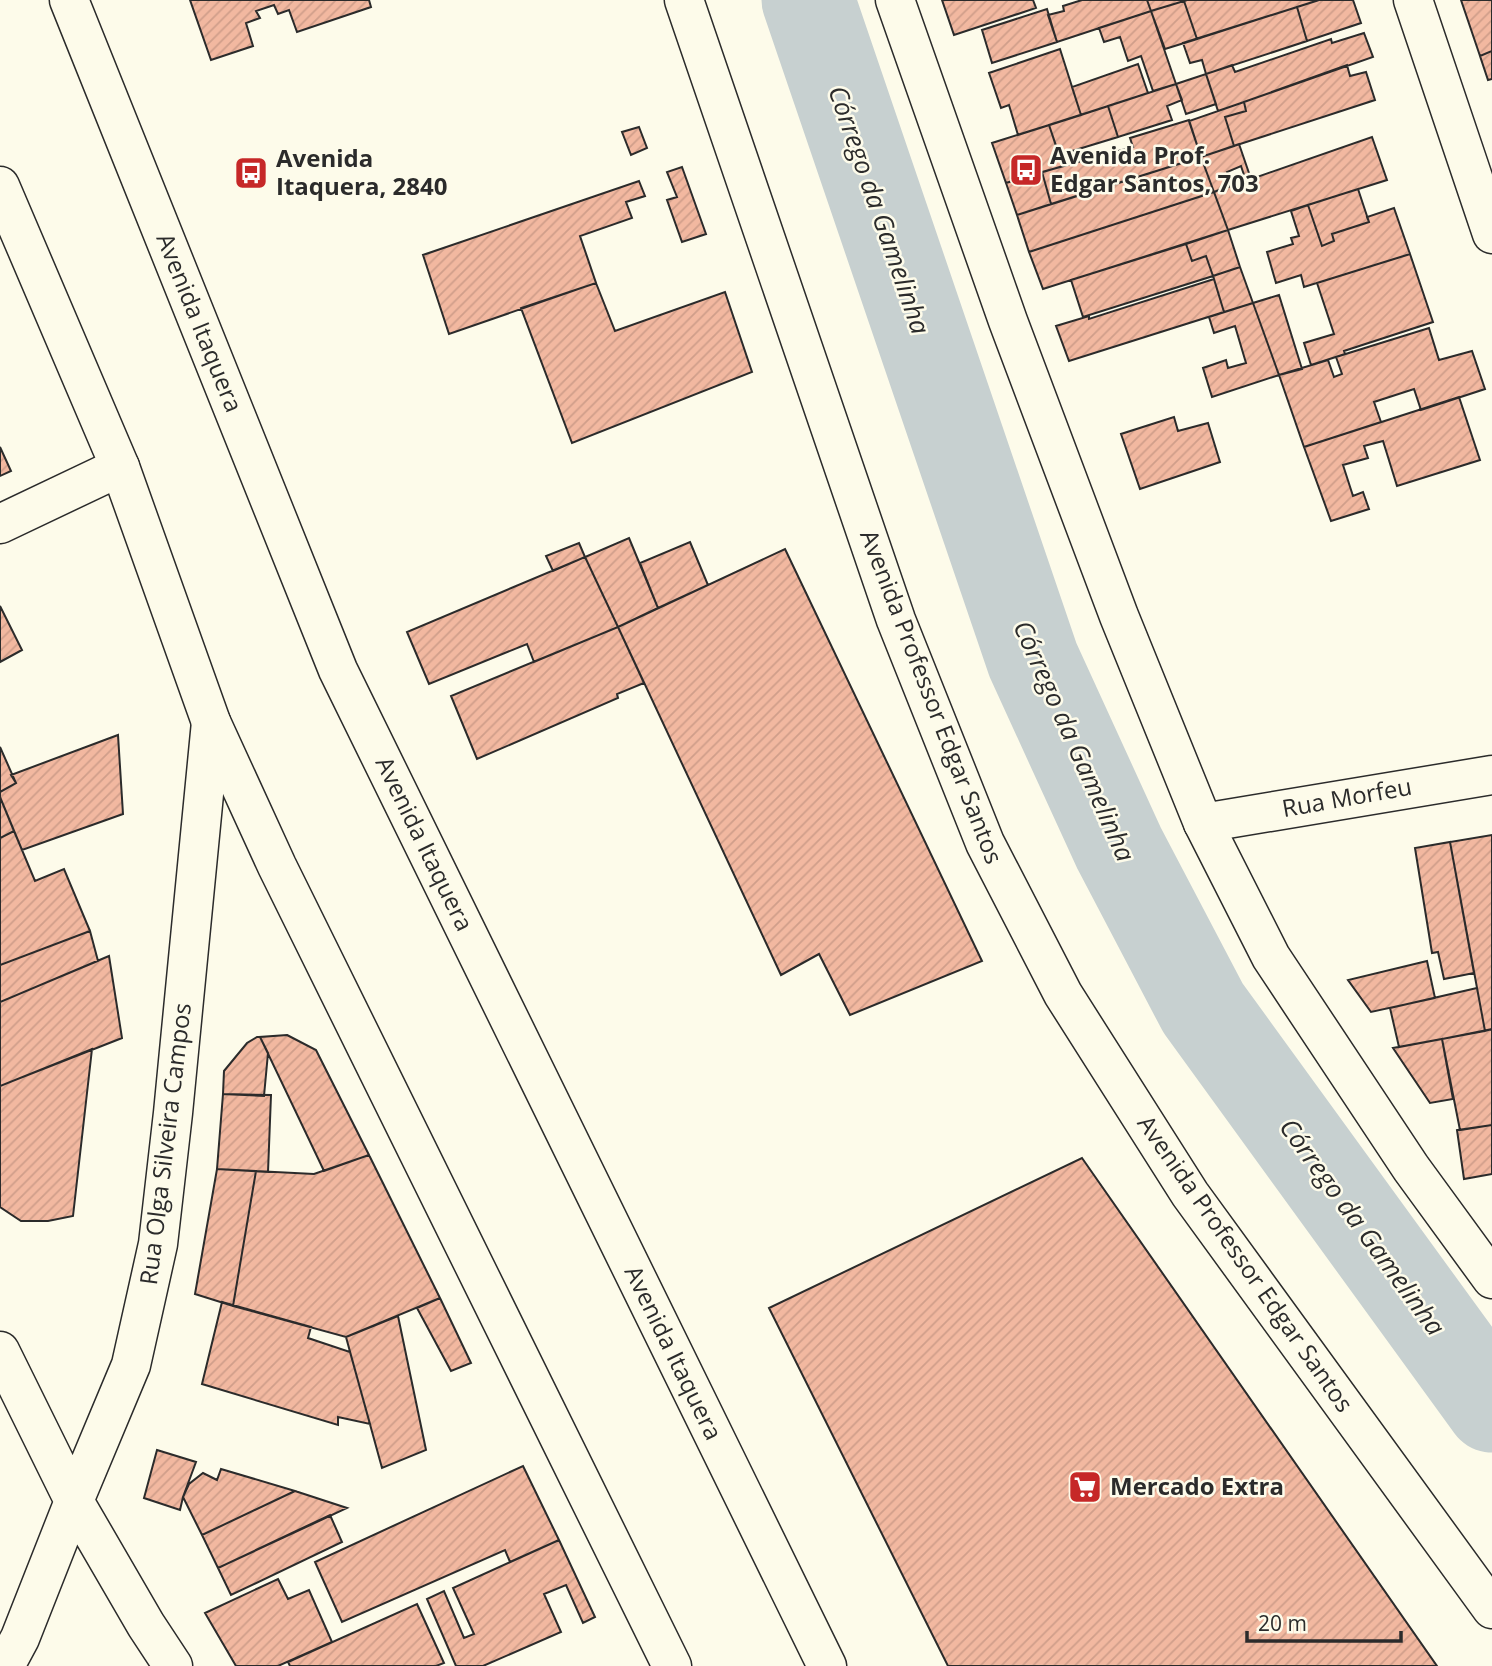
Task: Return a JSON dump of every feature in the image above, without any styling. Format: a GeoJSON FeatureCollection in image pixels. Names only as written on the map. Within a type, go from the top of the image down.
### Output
{"type":"FeatureCollection","features":[{"type":"Feature","properties":{"kind":"main road","name":"Avenida Itaquera"},"geometry":{"type":"LineString","coordinates":[[69,0],[338,670],[827,1666]]}},
{"type":"Feature","properties":{"kind":"main road","name":"Avenida Professor Edgar Santos"},"geometry":{"type":"LineString","coordinates":[[684,0],[896,620],[985,843],[1063,994],[1190,1194],[1492,1609]]}},
{"type":"Feature","properties":{"kind":"main road"},"geometry":{"type":"LineString","coordinates":[[895,0],[1008,321],[1119,616],[1203,823],[1271,957],[1411,1168],[1492,1279]]}},
{"type":"Feature","properties":{"kind":"main road"},"geometry":{"type":"LineString","coordinates":[[1413,0],[1492,234]]}},
{"type":"Feature","properties":{"kind":"main road"},"geometry":{"type":"LineString","coordinates":[[0,186],[120,467],[211,722],[277,866],[672,1666]]}},
{"type":"Feature","properties":{"kind":"main road"},"geometry":{"type":"LineString","coordinates":[[0,524],[120,467]]}},
{"type":"Feature","properties":{"kind":"main road","name":"Rua Olga Silveira Campos"},"geometry":{"type":"LineString","coordinates":[[5,1666],[20,1638],[131,1365],[158,1244],[175,1099],[211,722]]}},
{"type":"Feature","properties":{"kind":"main road","name":"Rua Morfeu"},"geometry":{"type":"LineString","coordinates":[[1203,823],[1492,775]]}},
{"type":"Feature","properties":{"kind":"main road"},"geometry":{"type":"LineString","coordinates":[[0,1351],[74,1501],[173,1666]]}},
{"type":"Feature","properties":{"kind":"building"},"geometry":{"type":"Polygon","coordinates":[[[190,0],[369,0],[371,7],[297,32],[289,10],[278,14],[274,5],[256,11],[260,18],[246,23],[253,46],[211,60],[190,0]]]}},
{"type":"Feature","properties":{"kind":"building"},"geometry":{"type":"Polygon","coordinates":[[[942,0],[1033,0],[1036,8],[954,35],[942,0]]]}},
{"type":"Feature","properties":{"kind":"building"},"geometry":{"type":"Polygon","coordinates":[[[1082,0],[1147,0],[1151,11],[1057,42],[1048,15],[1064,11],[1063,6],[1082,0]]]}},
{"type":"Feature","properties":{"kind":"building"},"geometry":{"type":"Polygon","coordinates":[[[1147,0],[1184,0],[1184,1],[1151,11],[1147,0]]]}},
{"type":"Feature","properties":{"kind":"building"},"geometry":{"type":"Polygon","coordinates":[[[1319,0],[1353,0],[1361,23],[1307,41],[1297,7],[1319,0]]]}},
{"type":"Feature","properties":{"kind":"building"},"geometry":{"type":"Polygon","coordinates":[[[1461,0],[1492,0],[1492,51],[1480,56],[1461,0]]]}},
{"type":"Feature","properties":{"kind":"building"},"geometry":{"type":"Polygon","coordinates":[[[1184,1],[1316,1],[1197,39],[1184,1]]]}},
{"type":"Feature","properties":{"kind":"building"},"geometry":{"type":"Polygon","coordinates":[[[1184,1],[1197,39],[1165,49],[1151,11],[1184,1]]]}},
{"type":"Feature","properties":{"kind":"building"},"geometry":{"type":"Polygon","coordinates":[[[1297,7],[1307,41],[1206,74],[1202,60],[1190,63],[1183,43],[1297,7]]]}},
{"type":"Feature","properties":{"kind":"building"},"geometry":{"type":"Polygon","coordinates":[[[1047,9],[1057,42],[992,63],[982,30],[1047,9]]]}},
{"type":"Feature","properties":{"kind":"building"},"geometry":{"type":"Polygon","coordinates":[[[1151,11],[1176,84],[1153,91],[1141,56],[1128,61],[1120,37],[1104,42],[1099,28],[1151,11]]]}},
{"type":"Feature","properties":{"kind":"building"},"geometry":{"type":"Polygon","coordinates":[[[1364,33],[1373,57],[1218,111],[1206,74],[1232,65],[1235,72],[1331,39],[1332,43],[1364,33]]]}},
{"type":"Feature","properties":{"kind":"building"},"geometry":{"type":"Polygon","coordinates":[[[1060,49],[1081,115],[1018,135],[1009,105],[1001,108],[989,73],[1060,49]]]}},
{"type":"Feature","properties":{"kind":"building"},"geometry":{"type":"Polygon","coordinates":[[[1492,51],[1492,79],[1488,80],[1480,56],[1492,51]]]}},
{"type":"Feature","properties":{"kind":"building"},"geometry":{"type":"Polygon","coordinates":[[[1138,64],[1148,93],[1081,115],[1072,87],[1138,64]]]}},
{"type":"Feature","properties":{"kind":"building"},"geometry":{"type":"Polygon","coordinates":[[[1347,65],[1350,76],[1366,72],[1375,100],[1234,146],[1225,117],[1246,111],[1244,102],[1347,65]]]}},
{"type":"Feature","properties":{"kind":"building"},"geometry":{"type":"Polygon","coordinates":[[[1206,74],[1216,104],[1186,114],[1176,84],[1206,74]]]}},
{"type":"Feature","properties":{"kind":"building"},"geometry":{"type":"Polygon","coordinates":[[[1176,84],[1182,100],[1167,106],[1172,120],[1118,137],[1108,106],[1176,84]]]}},
{"type":"Feature","properties":{"kind":"building"},"geometry":{"type":"Polygon","coordinates":[[[1244,102],[1246,111],[1225,117],[1234,146],[1201,157],[1189,121],[1244,102]]]}},
{"type":"Feature","properties":{"kind":"building"},"geometry":{"type":"Polygon","coordinates":[[[1108,106],[1118,137],[1059,155],[1049,125],[1108,106]]]}},
{"type":"Feature","properties":{"kind":"building"},"geometry":{"type":"Polygon","coordinates":[[[1189,120],[1201,157],[1051,204],[1042,172],[1133,147],[1130,138],[1189,120]]]}},
{"type":"Feature","properties":{"kind":"building"},"geometry":{"type":"Polygon","coordinates":[[[1049,125],[1063,166],[1006,183],[992,143],[1049,125]]]}},
{"type":"Feature","properties":{"kind":"building"},"geometry":{"type":"Polygon","coordinates":[[[639,127],[647,148],[631,155],[622,132],[639,127]]]}},
{"type":"Feature","properties":{"kind":"building"},"geometry":{"type":"Polygon","coordinates":[[[1372,137],[1387,180],[1228,230],[1214,192],[1372,137]]]}},
{"type":"Feature","properties":{"kind":"building"},"geometry":{"type":"Polygon","coordinates":[[[1239,144],[1251,179],[1246,181],[1241,166],[1227,172],[1232,185],[1214,192],[1201,157],[1239,144]]]}},
{"type":"Feature","properties":{"kind":"building"},"geometry":{"type":"Polygon","coordinates":[[[1201,157],[1214,192],[1029,252],[1017,215],[1201,157]]]}},
{"type":"Feature","properties":{"kind":"building"},"geometry":{"type":"Polygon","coordinates":[[[682,167],[706,234],[682,242],[667,200],[677,197],[667,172],[682,167]]]}},
{"type":"Feature","properties":{"kind":"building"},"geometry":{"type":"Polygon","coordinates":[[[1042,172],[1051,204],[1017,215],[1006,183],[1042,172]]]}},
{"type":"Feature","properties":{"kind":"building"},"geometry":{"type":"Polygon","coordinates":[[[639,181],[645,196],[626,202],[632,218],[580,236],[596,283],[449,334],[423,255],[639,181]]]}},
{"type":"Feature","properties":{"kind":"building"},"geometry":{"type":"Polygon","coordinates":[[[1358,189],[1369,222],[1332,234],[1334,241],[1322,246],[1308,205],[1358,189]]]}},
{"type":"Feature","properties":{"kind":"building"},"geometry":{"type":"Polygon","coordinates":[[[1214,192],[1228,230],[1043,289],[1029,252],[1214,192]]]}},
{"type":"Feature","properties":{"kind":"building"},"geometry":{"type":"Polygon","coordinates":[[[1308,205],[1322,246],[1334,241],[1332,234],[1369,222],[1367,217],[1394,208],[1410,254],[1304,287],[1301,275],[1276,283],[1267,252],[1293,244],[1291,238],[1299,236],[1291,211],[1308,205]]]}},
{"type":"Feature","properties":{"kind":"building"},"geometry":{"type":"Polygon","coordinates":[[[1228,230],[1240,267],[1213,276],[1206,256],[1192,261],[1186,244],[1228,230]]]}},
{"type":"Feature","properties":{"kind":"building"},"geometry":{"type":"Polygon","coordinates":[[[1186,244],[1192,261],[1206,256],[1213,276],[1083,317],[1071,280],[1186,244]]]}},
{"type":"Feature","properties":{"kind":"building"},"geometry":{"type":"Polygon","coordinates":[[[1410,254],[1433,322],[1344,351],[1345,354],[1311,365],[1304,343],[1334,334],[1317,283],[1410,254]]]}},
{"type":"Feature","properties":{"kind":"building"},"geometry":{"type":"Polygon","coordinates":[[[1240,267],[1253,303],[1224,312],[1213,276],[1240,267]]]}},
{"type":"Feature","properties":{"kind":"building"},"geometry":{"type":"Polygon","coordinates":[[[1214,279],[1224,312],[1069,361],[1056,326],[1089,316],[1089,319],[1214,279]]]}},
{"type":"Feature","properties":{"kind":"building"},"geometry":{"type":"Polygon","coordinates":[[[596,283],[615,331],[725,292],[752,372],[572,443],[521,308],[596,283]]]}},
{"type":"Feature","properties":{"kind":"building"},"geometry":{"type":"Polygon","coordinates":[[[1279,295],[1302,369],[1279,375],[1253,303],[1279,295]]]}},
{"type":"Feature","properties":{"kind":"building"},"geometry":{"type":"Polygon","coordinates":[[[1253,303],[1279,375],[1212,397],[1203,368],[1226,360],[1228,368],[1246,363],[1235,326],[1214,333],[1209,317],[1253,303]]]}},
{"type":"Feature","properties":{"kind":"building"},"geometry":{"type":"Polygon","coordinates":[[[1429,328],[1439,360],[1472,351],[1485,389],[1421,410],[1414,389],[1374,402],[1381,422],[1304,447],[1279,375],[1328,360],[1334,377],[1342,374],[1336,357],[1429,328]]]}},
{"type":"Feature","properties":{"kind":"building"},"geometry":{"type":"Polygon","coordinates":[[[1459,397],[1480,460],[1397,486],[1383,441],[1364,446],[1368,458],[1343,465],[1353,496],[1363,492],[1369,509],[1331,521],[1304,447],[1459,397]]]}},
{"type":"Feature","properties":{"kind":"building"},"geometry":{"type":"Polygon","coordinates":[[[1174,417],[1178,431],[1208,423],[1220,462],[1140,489],[1121,434],[1174,417]]]}},
{"type":"Feature","properties":{"kind":"building"},"geometry":{"type":"Polygon","coordinates":[[[0,447],[11,471],[0,476],[0,447]]]}},
{"type":"Feature","properties":{"kind":"building"},"geometry":{"type":"Polygon","coordinates":[[[629,538],[658,608],[618,627],[585,557],[629,538]]]}},
{"type":"Feature","properties":{"kind":"building"},"geometry":{"type":"Polygon","coordinates":[[[690,542],[708,585],[658,608],[640,563],[690,542]]]}},
{"type":"Feature","properties":{"kind":"building"},"geometry":{"type":"Polygon","coordinates":[[[579,543],[585,557],[553,571],[546,556],[579,543]]]}},
{"type":"Feature","properties":{"kind":"building"},"geometry":{"type":"Polygon","coordinates":[[[785,549],[982,961],[850,1015],[819,954],[781,975],[618,627],[785,549]]]}},
{"type":"Feature","properties":{"kind":"building"},"geometry":{"type":"Polygon","coordinates":[[[585,557],[618,627],[534,662],[527,644],[429,684],[407,632],[585,557]]]}},
{"type":"Feature","properties":{"kind":"building"},"geometry":{"type":"Polygon","coordinates":[[[0,606],[22,650],[0,662],[0,606]]]}},
{"type":"Feature","properties":{"kind":"building"},"geometry":{"type":"Polygon","coordinates":[[[618,627],[644,683],[617,694],[618,698],[477,759],[451,696],[618,627]]]}},
{"type":"Feature","properties":{"kind":"building"},"geometry":{"type":"Polygon","coordinates":[[[118,735],[123,814],[22,850],[0,797],[0,792],[16,783],[11,775],[118,735]]]}},
{"type":"Feature","properties":{"kind":"building"},"geometry":{"type":"Polygon","coordinates":[[[0,747],[16,783],[0,792],[0,747]]]}},
{"type":"Feature","properties":{"kind":"building"},"geometry":{"type":"Polygon","coordinates":[[[0,797],[14,831],[0,838],[0,797]]]}},
{"type":"Feature","properties":{"kind":"building"},"geometry":{"type":"Polygon","coordinates":[[[14,831],[35,881],[64,869],[90,931],[0,965],[0,838],[14,831]]]}},
{"type":"Feature","properties":{"kind":"building"},"geometry":{"type":"Polygon","coordinates":[[[1492,835],[1492,1029],[1485,1031],[1450,842],[1492,835]]]}},
{"type":"Feature","properties":{"kind":"building"},"geometry":{"type":"Polygon","coordinates":[[[1450,842],[1474,973],[1444,979],[1438,952],[1432,953],[1415,848],[1450,842]]]}},
{"type":"Feature","properties":{"kind":"building"},"geometry":{"type":"Polygon","coordinates":[[[90,931],[98,961],[0,1002],[0,965],[90,931]]]}},
{"type":"Feature","properties":{"kind":"building"},"geometry":{"type":"Polygon","coordinates":[[[109,956],[122,1038],[0,1086],[0,1002],[109,956]]]}},
{"type":"Feature","properties":{"kind":"building"},"geometry":{"type":"Polygon","coordinates":[[[1427,961],[1435,998],[1371,1012],[1348,980],[1427,961]]]}},
{"type":"Feature","properties":{"kind":"building"},"geometry":{"type":"Polygon","coordinates":[[[1477,988],[1485,1031],[1399,1047],[1390,1008],[1477,988]]]}},
{"type":"Feature","properties":{"kind":"building"},"geometry":{"type":"Polygon","coordinates":[[[1492,1029],[1492,1125],[1460,1130],[1442,1039],[1492,1029]]]}},
{"type":"Feature","properties":{"kind":"building"},"geometry":{"type":"Polygon","coordinates":[[[287,1035],[316,1050],[369,1155],[324,1171],[260,1037],[287,1035]]]}},
{"type":"Feature","properties":{"kind":"building"},"geometry":{"type":"Polygon","coordinates":[[[260,1037],[268,1053],[264,1096],[223,1094],[224,1071],[247,1043],[260,1037]]]}},
{"type":"Feature","properties":{"kind":"building"},"geometry":{"type":"Polygon","coordinates":[[[1442,1039],[1453,1099],[1430,1103],[1393,1048],[1442,1039]]]}},
{"type":"Feature","properties":{"kind":"building"},"geometry":{"type":"Polygon","coordinates":[[[92,1049],[73,1216],[48,1221],[21,1221],[0,1207],[0,1086],[92,1049]]]}},
{"type":"Feature","properties":{"kind":"building"},"geometry":{"type":"Polygon","coordinates":[[[223,1094],[271,1095],[268,1172],[217,1169],[223,1094]]]}},
{"type":"Feature","properties":{"kind":"building"},"geometry":{"type":"Polygon","coordinates":[[[1492,1125],[1492,1174],[1464,1179],[1457,1130],[1492,1125]]]}},
{"type":"Feature","properties":{"kind":"building"},"geometry":{"type":"Polygon","coordinates":[[[369,1155],[440,1298],[346,1337],[233,1306],[256,1171],[314,1174],[369,1155]]]}},
{"type":"Feature","properties":{"kind":"building","name":"Mercado Extra"},"geometry":{"type":"Polygon","coordinates":[[[1082,1158],[1437,1666],[948,1666],[769,1308],[1082,1158]]]}},
{"type":"Feature","properties":{"kind":"building"},"geometry":{"type":"Polygon","coordinates":[[[217,1169],[256,1171],[233,1306],[195,1294],[217,1169]]]}},
{"type":"Feature","properties":{"kind":"building"},"geometry":{"type":"Polygon","coordinates":[[[440,1298],[471,1363],[451,1371],[417,1308],[440,1298]]]}},
{"type":"Feature","properties":{"kind":"building"},"geometry":{"type":"Polygon","coordinates":[[[222,1302],[311,1327],[308,1338],[350,1352],[370,1424],[338,1417],[338,1425],[202,1384],[222,1302]]]}},
{"type":"Feature","properties":{"kind":"building"},"geometry":{"type":"Polygon","coordinates":[[[398,1316],[426,1450],[382,1468],[346,1337],[398,1316]]]}},
{"type":"Feature","properties":{"kind":"building"},"geometry":{"type":"Polygon","coordinates":[[[157,1450],[196,1462],[180,1510],[144,1498],[157,1450]]]}},
{"type":"Feature","properties":{"kind":"building"},"geometry":{"type":"Polygon","coordinates":[[[523,1466],[559,1540],[510,1562],[505,1550],[342,1622],[315,1562],[523,1466]]]}},
{"type":"Feature","properties":{"kind":"building"},"geometry":{"type":"Polygon","coordinates":[[[221,1469],[295,1491],[202,1535],[183,1497],[189,1484],[203,1473],[217,1480],[221,1469]]]}},
{"type":"Feature","properties":{"kind":"building"},"geometry":{"type":"Polygon","coordinates":[[[295,1491],[347,1508],[218,1568],[202,1535],[295,1491]]]}},
{"type":"Feature","properties":{"kind":"building"},"geometry":{"type":"Polygon","coordinates":[[[330,1515],[342,1542],[231,1595],[218,1568],[330,1515]]]}},
{"type":"Feature","properties":{"kind":"building"},"geometry":{"type":"Polygon","coordinates":[[[559,1540],[595,1617],[583,1623],[566,1585],[544,1594],[561,1632],[483,1666],[456,1666],[427,1599],[444,1591],[464,1638],[474,1634],[453,1588],[559,1540]]]}},
{"type":"Feature","properties":{"kind":"building"},"geometry":{"type":"Polygon","coordinates":[[[278,1579],[288,1599],[309,1590],[332,1642],[278,1666],[236,1666],[205,1613],[278,1579]]]}},
{"type":"Feature","properties":{"kind":"building"},"geometry":{"type":"Polygon","coordinates":[[[417,1604],[444,1663],[436,1666],[290,1666],[288,1662],[417,1604]]]}},
{"type":"Feature","properties":{"kind":"waterway","name":"Córrego da Gamelinha"},"geometry":{"type":"LineString","coordinates":[[808,0],[1033,660],[1119,848],[1203,1008],[1492,1406]]}},
{"type":"Feature","properties":{"kind":"place","name":"Avenida Prof. Edgar Santos, 703"},"geometry":{"type":"Point","coordinates":[1026,170]}},
{"type":"Feature","properties":{"kind":"place","name":"Avenida Itaquera, 2840"},"geometry":{"type":"Point","coordinates":[251,173]}},
{"type":"Feature","properties":{"kind":"place","name":"Mercado Extra"},"geometry":{"type":"Point","coordinates":[1085,1487]}}]}
